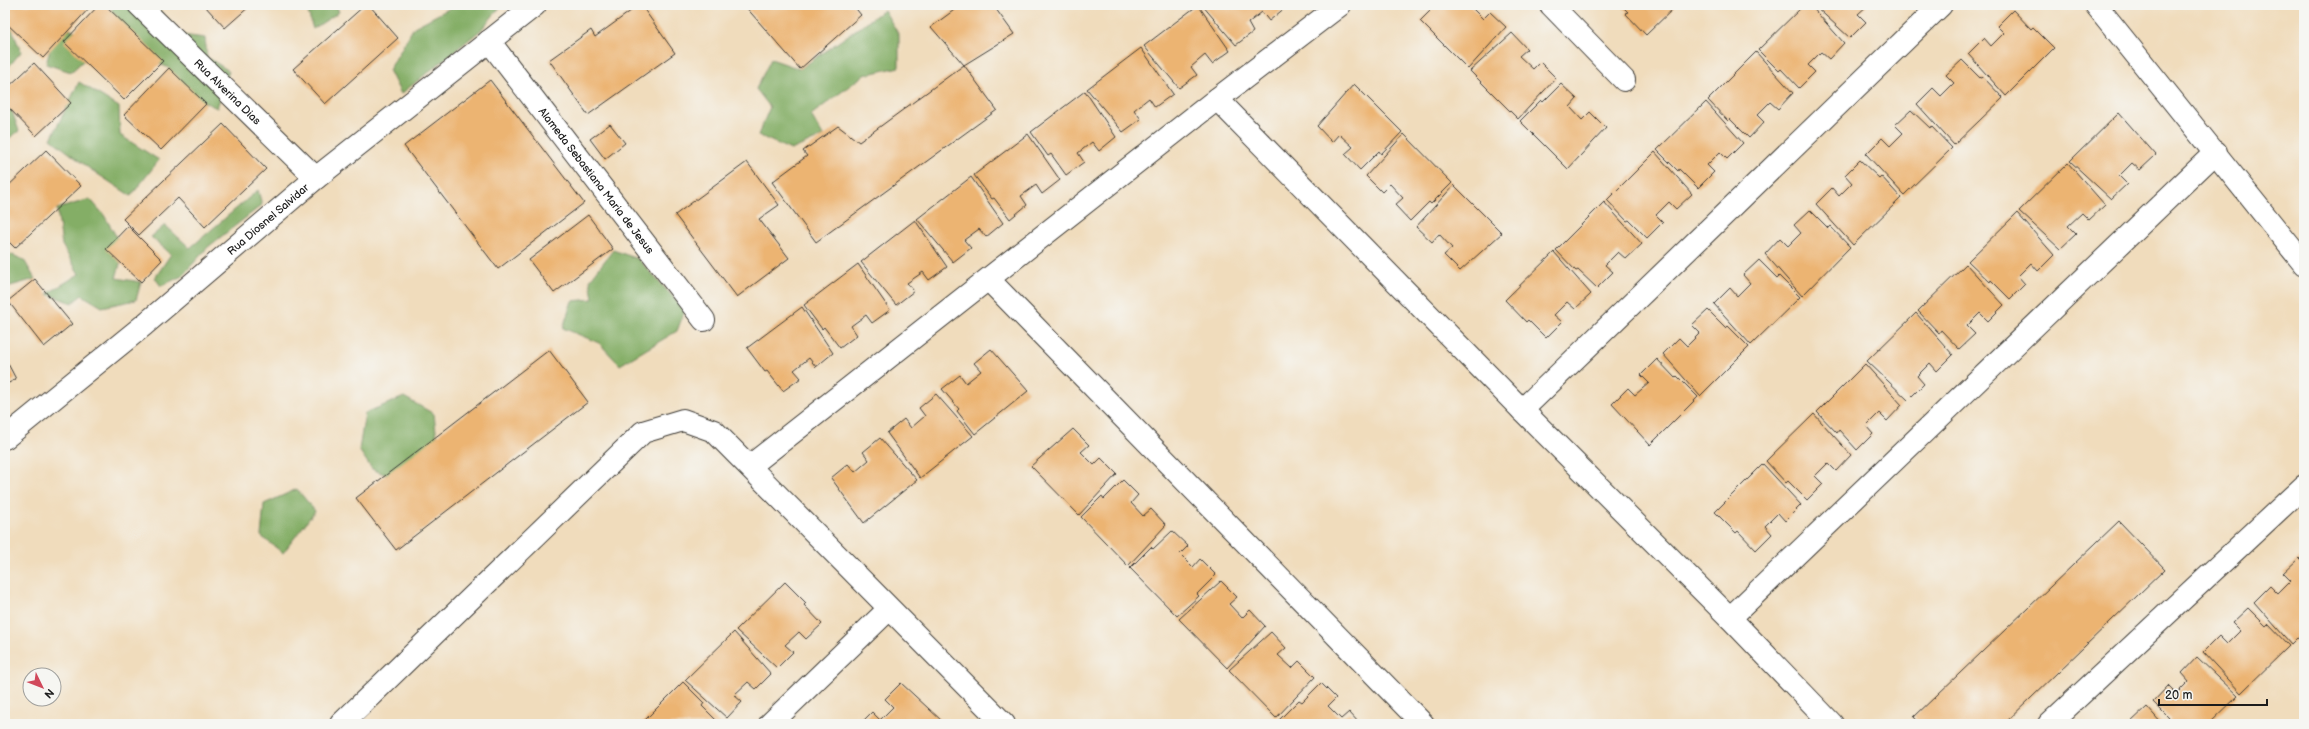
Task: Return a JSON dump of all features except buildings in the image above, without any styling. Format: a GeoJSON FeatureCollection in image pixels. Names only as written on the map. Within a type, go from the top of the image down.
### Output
{"type":"FeatureCollection","features":[{"type":"Feature","properties":{"kind":"street","name":"Rua Alverina Dias"},"geometry":{"type":"LineString","coordinates":[[139,5],[316,178]]}},
{"type":"Feature","properties":{"kind":"street","name":"Rua Diosnel Salvidar"},"geometry":{"type":"LineString","coordinates":[[5,438],[144,325],[316,178],[535,5]]}},
{"type":"Feature","properties":{"kind":"street"},"geometry":{"type":"LineString","coordinates":[[750,466],[989,280],[1217,99],[1340,5]]}},
{"type":"Feature","properties":{"kind":"street"},"geometry":{"type":"LineString","coordinates":[[1551,5],[1624,80]]}},
{"type":"Feature","properties":{"kind":"street"},"geometry":{"type":"LineString","coordinates":[[1522,410],[1941,5]]}},
{"type":"Feature","properties":{"kind":"street"},"geometry":{"type":"LineString","coordinates":[[2096,5],[2216,152],[2304,264]]}},
{"type":"Feature","properties":{"kind":"street","name":"Alameda Sebastiana Maria de Jesus"},"geometry":{"type":"LineString","coordinates":[[489,41],[704,320]]}},
{"type":"Feature","properties":{"kind":"street"},"geometry":{"type":"LineString","coordinates":[[1217,99],[1522,410],[1730,618],[1832,724]]}},
{"type":"Feature","properties":{"kind":"street"},"geometry":{"type":"LineString","coordinates":[[1730,618],[2216,152]]}},
{"type":"Feature","properties":{"kind":"street"},"geometry":{"type":"LineString","coordinates":[[989,280],[1423,724]]}},
{"type":"Feature","properties":{"kind":"street"},"geometry":{"type":"LineString","coordinates":[[342,724],[644,432],[683,420],[714,431],[1004,724]]}},
{"type":"Feature","properties":{"kind":"street"},"geometry":{"type":"LineString","coordinates":[[2049,724],[2304,486]]}},
{"type":"Feature","properties":{"kind":"street"},"geometry":{"type":"LineString","coordinates":[[770,724],[890,609]]}},
{"type":"Feature","properties":{"kind":"green space"},"geometry":{"type":"Polygon","coordinates":[[[5,5],[11,5],[12,29],[21,52],[5,71],[5,5]]]}},
{"type":"Feature","properties":{"kind":"green space"},"geometry":{"type":"Polygon","coordinates":[[[115,5],[154,5],[182,35],[205,38],[207,57],[229,71],[217,108],[182,92],[169,68],[132,52],[107,17],[115,5]]]}},
{"type":"Feature","properties":{"kind":"green space"},"geometry":{"type":"Polygon","coordinates":[[[306,5],[336,5],[339,12],[313,29],[306,5]]]}},
{"type":"Feature","properties":{"kind":"green space"},"geometry":{"type":"Polygon","coordinates":[[[456,5],[502,5],[481,30],[401,94],[389,70],[414,27],[456,5]]]}},
{"type":"Feature","properties":{"kind":"green space"},"geometry":{"type":"Polygon","coordinates":[[[884,10],[899,35],[899,67],[864,75],[811,115],[823,136],[791,150],[758,135],[770,107],[756,89],[771,59],[800,69],[884,10]]]}},
{"type":"Feature","properties":{"kind":"green space"},"geometry":{"type":"Polygon","coordinates":[[[56,27],[82,32],[93,52],[71,72],[46,64],[56,27]]]}},
{"type":"Feature","properties":{"kind":"green space"},"geometry":{"type":"Polygon","coordinates":[[[79,82],[119,107],[120,135],[159,160],[131,196],[90,169],[51,139],[79,82]]]}},
{"type":"Feature","properties":{"kind":"green space"},"geometry":{"type":"Polygon","coordinates":[[[5,108],[12,111],[19,131],[5,141],[5,108]]]}},
{"type":"Feature","properties":{"kind":"green space"},"geometry":{"type":"Polygon","coordinates":[[[258,190],[262,205],[208,247],[182,276],[161,286],[155,278],[171,254],[151,237],[165,225],[190,248],[258,190]]]}},
{"type":"Feature","properties":{"kind":"green space"},"geometry":{"type":"Polygon","coordinates":[[[90,199],[104,215],[124,250],[116,278],[141,282],[136,300],[102,307],[82,295],[72,303],[47,294],[79,274],[62,245],[57,209],[90,199]]]}},
{"type":"Feature","properties":{"kind":"green space"},"geometry":{"type":"Polygon","coordinates":[[[613,250],[638,259],[685,310],[677,331],[620,365],[599,343],[563,328],[572,301],[593,299],[590,280],[613,250]]]}},
{"type":"Feature","properties":{"kind":"green space"},"geometry":{"type":"Polygon","coordinates":[[[5,252],[24,260],[35,279],[7,287],[5,291],[5,252]]]}},
{"type":"Feature","properties":{"kind":"green space"},"geometry":{"type":"Polygon","coordinates":[[[404,397],[434,414],[438,449],[406,483],[372,469],[359,450],[365,413],[404,397]]]}},
{"type":"Feature","properties":{"kind":"green space"},"geometry":{"type":"Polygon","coordinates":[[[297,489],[315,511],[283,553],[261,536],[264,504],[297,489]]]}}]}
